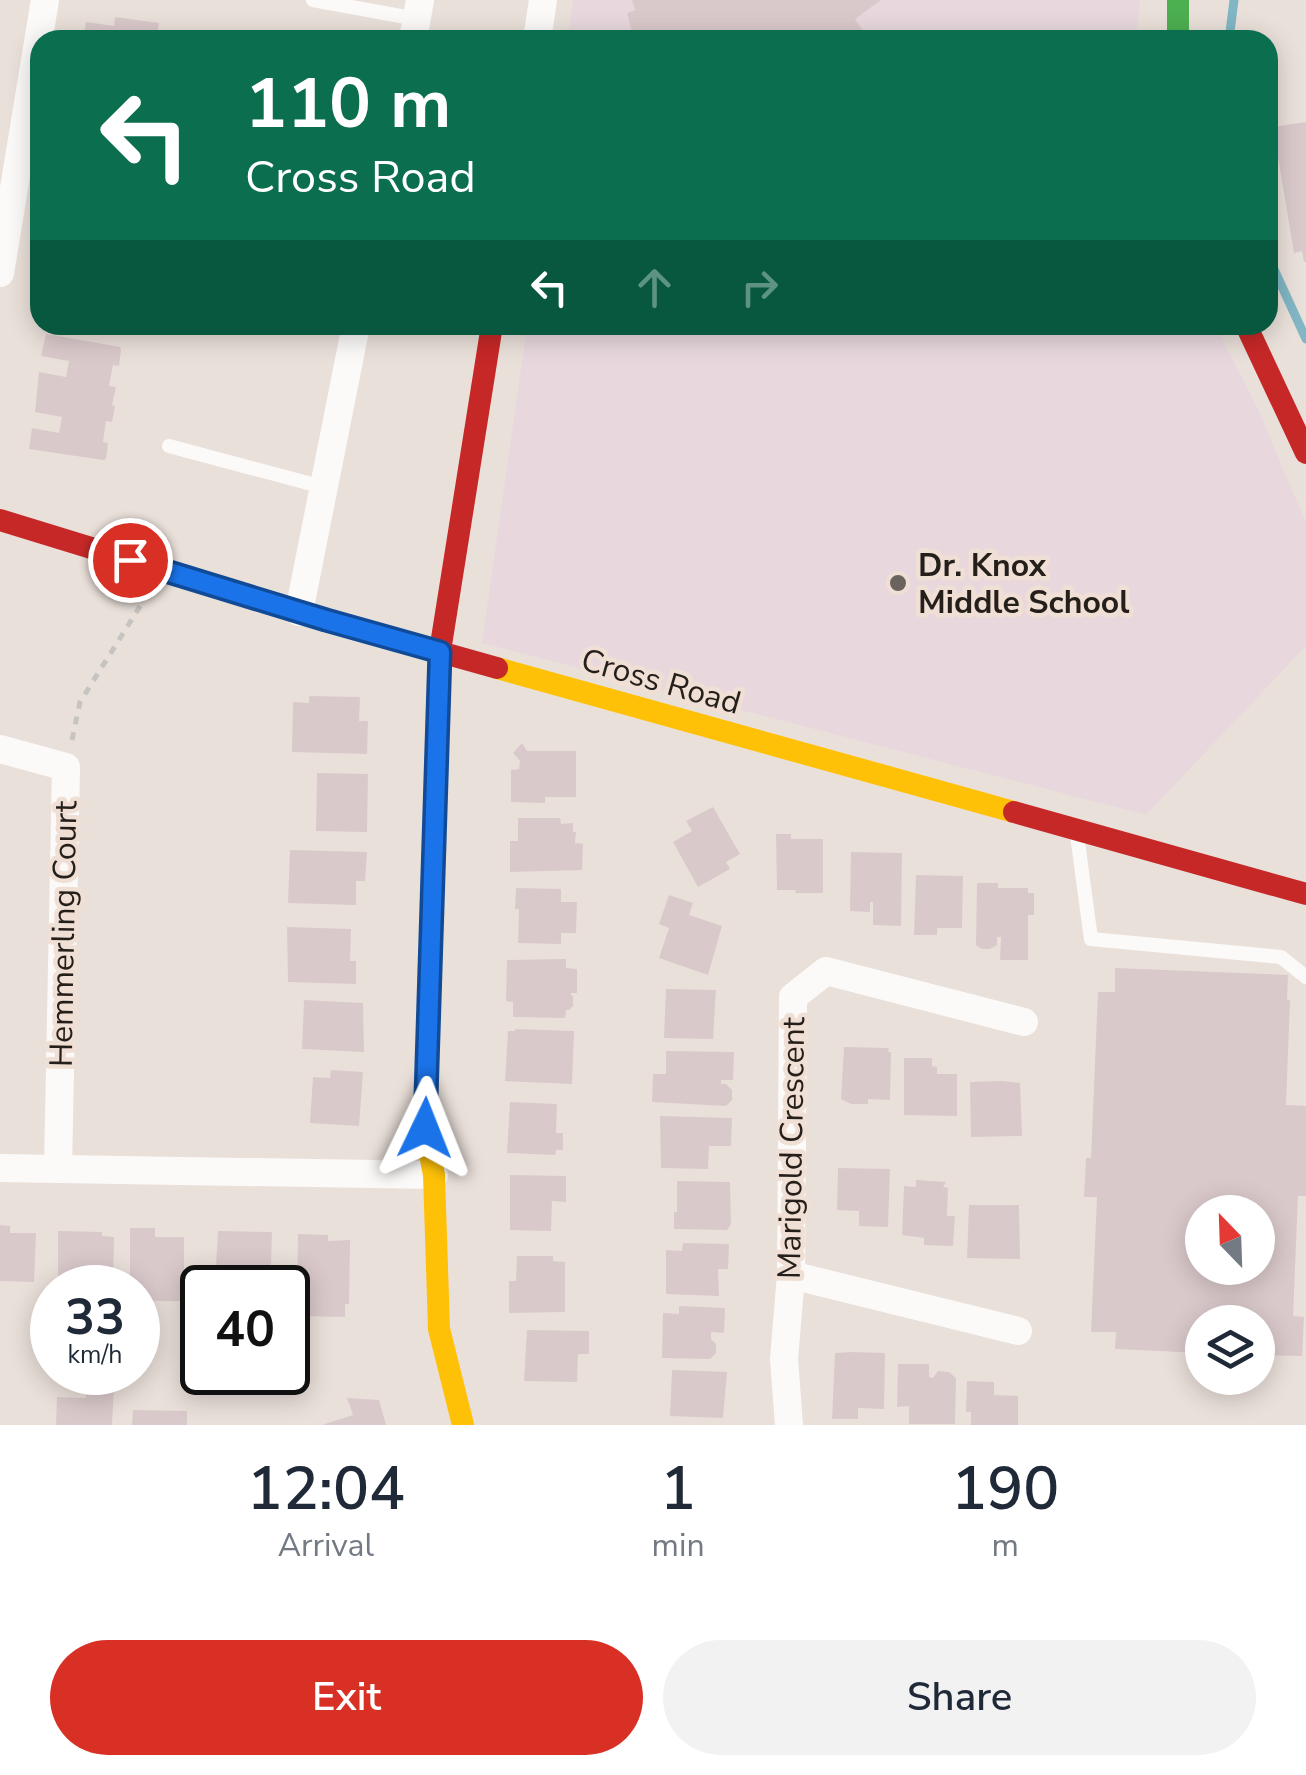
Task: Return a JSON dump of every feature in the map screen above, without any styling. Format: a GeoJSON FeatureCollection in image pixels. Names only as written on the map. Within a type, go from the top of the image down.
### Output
{"type":"FeatureCollection","features":[{"type":"Feature","properties":{"kind":"street"},"geometry":{"type":"LineString","coordinates":[[40,30],[45,0]]}},
{"type":"Feature","properties":{"kind":"street"},"geometry":{"type":"LineString","coordinates":[[538,30],[543,0]]}},
{"type":"Feature","properties":{"kind":"street"},"geometry":{"type":"LineString","coordinates":[[1178,0],[1178,30]]}},
{"type":"Feature","properties":{"kind":"street"},"geometry":{"type":"LineString","coordinates":[[0,273],[30,91]]}},
{"type":"Feature","properties":{"kind":"street"},"geometry":{"type":"LineString","coordinates":[[299,612],[354,335]]}},
{"type":"Feature","properties":{"kind":"street"},"geometry":{"type":"LineString","coordinates":[[463,1425],[439,1329],[434,1175],[425,1128],[440,652],[490,335]]}},
{"type":"Feature","properties":{"kind":"street"},"geometry":{"type":"LineString","coordinates":[[1251,335],[1306,453]]}},
{"type":"Feature","properties":{"kind":"street","name":"Cross Road"},"geometry":{"type":"LineString","coordinates":[[0,520],[299,612],[1306,894]]}},
{"type":"Feature","properties":{"kind":"street","name":"Hemmerling Court"},"geometry":{"type":"LineString","coordinates":[[0,749],[66,768],[58,1169]]}},
{"type":"Feature","properties":{"kind":"street","name":"Marigold Crescent"},"geometry":{"type":"LineString","coordinates":[[789,1425],[784,1359],[791,1275],[793,997],[826,971],[1024,1022]]}},
{"type":"Feature","properties":{"kind":"street"},"geometry":{"type":"LineString","coordinates":[[0,1168],[434,1175]]}},
{"type":"Feature","properties":{"kind":"street"},"geometry":{"type":"LineString","coordinates":[[791,1275],[1018,1331]]}},
{"type":"Feature","properties":{"kind":"lane"},"geometry":{"type":"LineString","coordinates":[[313,0],[417,20]]}},
{"type":"Feature","properties":{"kind":"lane"},"geometry":{"type":"LineString","coordinates":[[168,446],[323,487]]}},
{"type":"Feature","properties":{"kind":"lane"},"geometry":{"type":"LineString","coordinates":[[1077,829],[1091,939],[1281,957],[1306,977]]}},
{"type":"Feature","properties":{"kind":"path"},"geometry":{"type":"LineString","coordinates":[[66,768],[80,702],[163,570]]}},
{"type":"Feature","properties":{"kind":"shaded area"},"geometry":{"type":"Polygon","coordinates":[[[573,0],[1140,0],[1137,30],[568,30],[573,0]]]}},
{"type":"Feature","properties":{"kind":"shaded area","name":"Dr. Knox Middle School"},"geometry":{"type":"Polygon","coordinates":[[[526,335],[1220,335],[1258,409],[1306,523],[1306,646],[1146,815],[482,643],[526,335]]]}},
{"type":"Feature","properties":{"kind":"building"},"geometry":{"type":"Polygon","coordinates":[[[632,0],[881,0],[855,19],[862,30],[631,30],[627,13],[635,10],[632,0]]]}},
{"type":"Feature","properties":{"kind":"building"},"geometry":{"type":"Polygon","coordinates":[[[115,17],[159,23],[158,30],[85,30],[86,22],[114,26],[115,17]]]}},
{"type":"Feature","properties":{"kind":"building"},"geometry":{"type":"Polygon","coordinates":[[[1306,122],[1306,262],[1302,251],[1294,253],[1278,157],[1278,126],[1306,122]]]}},
{"type":"Feature","properties":{"kind":"building"},"geometry":{"type":"Polygon","coordinates":[[[46,335],[120,347],[119,366],[113,365],[109,386],[116,387],[112,422],[106,421],[103,442],[108,443],[106,459],[29,449],[32,428],[59,433],[62,417],[35,412],[39,372],[66,377],[69,361],[41,356],[46,335]]]}},
{"type":"Feature","properties":{"kind":"building"},"geometry":{"type":"Polygon","coordinates":[[[309,696],[360,697],[359,721],[368,721],[367,754],[292,752],[293,702],[309,703],[309,696]]]}},
{"type":"Feature","properties":{"kind":"building"},"geometry":{"type":"Polygon","coordinates":[[[522,743],[527,751],[576,751],[576,797],[545,797],[545,803],[511,802],[511,770],[519,769],[520,761],[513,753],[522,743]]]}},
{"type":"Feature","properties":{"kind":"building"},"geometry":{"type":"Polygon","coordinates":[[[317,773],[368,774],[367,832],[316,831],[317,773]]]}},
{"type":"Feature","properties":{"kind":"building"},"geometry":{"type":"Polygon","coordinates":[[[713,807],[740,854],[726,862],[730,869],[698,887],[673,842],[692,831],[686,821],[713,807]]]}},
{"type":"Feature","properties":{"kind":"building"},"geometry":{"type":"Polygon","coordinates":[[[518,818],[560,818],[561,824],[573,823],[575,843],[583,844],[582,870],[510,872],[510,841],[518,841],[518,818]]]}},
{"type":"Feature","properties":{"kind":"building"},"geometry":{"type":"Polygon","coordinates":[[[776,834],[791,834],[791,839],[823,839],[823,893],[777,890],[776,834]]]}},
{"type":"Feature","properties":{"kind":"building"},"geometry":{"type":"Polygon","coordinates":[[[290,850],[367,852],[365,881],[356,881],[356,905],[288,903],[290,850]]]}},
{"type":"Feature","properties":{"kind":"building"},"geometry":{"type":"Polygon","coordinates":[[[851,852],[902,853],[901,926],[873,925],[873,902],[870,912],[850,911],[851,852]]]}},
{"type":"Feature","properties":{"kind":"building"},"geometry":{"type":"Polygon","coordinates":[[[916,875],[963,876],[962,928],[937,928],[937,935],[914,935],[916,875]]]}},
{"type":"Feature","properties":{"kind":"building"},"geometry":{"type":"Polygon","coordinates":[[[977,883],[1028,888],[1028,893],[1034,893],[1034,915],[1028,915],[1028,960],[1000,960],[1001,937],[990,949],[976,945],[977,883]]]}},
{"type":"Feature","properties":{"kind":"building"},"geometry":{"type":"Polygon","coordinates":[[[516,888],[561,889],[561,902],[577,902],[576,933],[561,933],[561,944],[518,943],[516,888]]]}},
{"type":"Feature","properties":{"kind":"building"},"geometry":{"type":"Polygon","coordinates":[[[669,895],[693,903],[689,915],[722,926],[708,975],[659,958],[669,928],[659,924],[669,895]]]}},
{"type":"Feature","properties":{"kind":"building"},"geometry":{"type":"Polygon","coordinates":[[[287,927],[351,929],[350,961],[356,961],[356,984],[288,982],[287,927]]]}},
{"type":"Feature","properties":{"kind":"building"},"geometry":{"type":"Polygon","coordinates":[[[566,959],[566,968],[577,969],[577,993],[570,993],[573,1006],[566,1010],[565,1018],[513,1017],[513,1002],[506,1001],[507,960],[566,959]]]}},
{"type":"Feature","properties":{"kind":"building"},"geometry":{"type":"Polygon","coordinates":[[[1115,968],[1288,975],[1286,1105],[1306,1106],[1306,1196],[1298,1196],[1293,1316],[1304,1317],[1302,1356],[1275,1355],[1275,1305],[1185,1305],[1185,1352],[1115,1349],[1116,1332],[1091,1332],[1097,1197],[1084,1197],[1086,1158],[1091,1158],[1098,992],[1115,992],[1115,968]]]}},
{"type":"Feature","properties":{"kind":"building"},"geometry":{"type":"Polygon","coordinates":[[[666,989],[716,990],[713,1039],[664,1038],[666,989]]]}},
{"type":"Feature","properties":{"kind":"building"},"geometry":{"type":"Polygon","coordinates":[[[304,1000],[363,1003],[364,1052],[302,1049],[304,1000]]]}},
{"type":"Feature","properties":{"kind":"building"},"geometry":{"type":"Polygon","coordinates":[[[508,1031],[574,1031],[572,1084],[505,1081],[508,1031]]]}},
{"type":"Feature","properties":{"kind":"building"},"geometry":{"type":"Polygon","coordinates":[[[844,1047],[889,1048],[890,1100],[868,1099],[868,1104],[851,1104],[841,1099],[844,1047]]]}},
{"type":"Feature","properties":{"kind":"building"},"geometry":{"type":"Polygon","coordinates":[[[666,1051],[734,1052],[733,1080],[721,1080],[732,1090],[732,1100],[726,1106],[652,1102],[653,1074],[666,1074],[666,1051]]]}},
{"type":"Feature","properties":{"kind":"building"},"geometry":{"type":"Polygon","coordinates":[[[904,1058],[932,1058],[937,1074],[957,1074],[957,1116],[904,1115],[904,1058]]]}},
{"type":"Feature","properties":{"kind":"building"},"geometry":{"type":"Polygon","coordinates":[[[331,1070],[363,1072],[359,1126],[310,1123],[313,1077],[330,1078],[331,1070]]]}},
{"type":"Feature","properties":{"kind":"building"},"geometry":{"type":"Polygon","coordinates":[[[970,1082],[1020,1083],[1022,1136],[971,1137],[970,1082]]]}},
{"type":"Feature","properties":{"kind":"building"},"geometry":{"type":"Polygon","coordinates":[[[510,1102],[557,1104],[556,1133],[563,1133],[563,1150],[556,1150],[555,1155],[507,1153],[510,1102]]]}},
{"type":"Feature","properties":{"kind":"building"},"geometry":{"type":"Polygon","coordinates":[[[660,1116],[732,1118],[731,1146],[709,1146],[708,1169],[661,1168],[660,1116]]]}},
{"type":"Feature","properties":{"kind":"building"},"geometry":{"type":"Polygon","coordinates":[[[838,1168],[890,1169],[888,1227],[859,1226],[859,1211],[837,1210],[838,1168]]]}},
{"type":"Feature","properties":{"kind":"building"},"geometry":{"type":"Polygon","coordinates":[[[510,1175],[566,1176],[566,1202],[552,1201],[551,1231],[510,1230],[510,1175]]]}},
{"type":"Feature","properties":{"kind":"building"},"geometry":{"type":"Polygon","coordinates":[[[916,1180],[946,1182],[943,1187],[948,1188],[947,1216],[955,1216],[953,1246],[924,1245],[924,1238],[902,1235],[904,1186],[916,1187],[916,1180]]]}},
{"type":"Feature","properties":{"kind":"building"},"geometry":{"type":"Polygon","coordinates":[[[677,1181],[730,1182],[731,1224],[727,1230],[674,1229],[677,1181]]]}},
{"type":"Feature","properties":{"kind":"building"},"geometry":{"type":"Polygon","coordinates":[[[969,1205],[1019,1205],[1020,1259],[967,1258],[969,1205]]]}},
{"type":"Feature","properties":{"kind":"building"},"geometry":{"type":"Polygon","coordinates":[[[0,1225],[10,1226],[10,1233],[36,1233],[30,1282],[0,1281],[0,1225]]]}},
{"type":"Feature","properties":{"kind":"building"},"geometry":{"type":"Polygon","coordinates":[[[130,1228],[155,1228],[155,1237],[184,1237],[180,1301],[160,1301],[160,1265],[130,1265],[130,1228]]]}},
{"type":"Feature","properties":{"kind":"building"},"geometry":{"type":"Polygon","coordinates":[[[58,1231],[102,1232],[102,1236],[114,1237],[113,1265],[58,1265],[58,1231]]]}},
{"type":"Feature","properties":{"kind":"building"},"geometry":{"type":"Polygon","coordinates":[[[218,1231],[272,1232],[271,1265],[216,1265],[218,1231]]]}},
{"type":"Feature","properties":{"kind":"building"},"geometry":{"type":"Polygon","coordinates":[[[298,1234],[328,1235],[328,1241],[350,1240],[349,1304],[345,1304],[345,1317],[310,1316],[310,1265],[298,1265],[298,1234]]]}},
{"type":"Feature","properties":{"kind":"building"},"geometry":{"type":"Polygon","coordinates":[[[683,1243],[729,1244],[728,1269],[718,1269],[719,1296],[666,1294],[666,1250],[682,1251],[683,1243]]]}},
{"type":"Feature","properties":{"kind":"building"},"geometry":{"type":"Polygon","coordinates":[[[517,1256],[553,1256],[553,1261],[565,1262],[565,1312],[509,1313],[509,1281],[516,1281],[517,1256]]]}},
{"type":"Feature","properties":{"kind":"building"},"geometry":{"type":"Polygon","coordinates":[[[679,1306],[725,1308],[724,1333],[711,1332],[716,1353],[710,1359],[662,1358],[663,1313],[679,1314],[679,1306]]]}},
{"type":"Feature","properties":{"kind":"building"},"geometry":{"type":"Polygon","coordinates":[[[527,1330],[589,1331],[589,1354],[578,1354],[577,1382],[524,1381],[527,1330]]]}},
{"type":"Feature","properties":{"kind":"building"},"geometry":{"type":"Polygon","coordinates":[[[835,1353],[885,1353],[884,1409],[858,1408],[858,1419],[832,1419],[835,1353]]]}},
{"type":"Feature","properties":{"kind":"building"},"geometry":{"type":"Polygon","coordinates":[[[898,1364],[929,1364],[929,1377],[933,1378],[938,1371],[949,1372],[956,1378],[955,1424],[909,1424],[909,1406],[897,1407],[898,1364]]]}},
{"type":"Feature","properties":{"kind":"building"},"geometry":{"type":"Polygon","coordinates":[[[672,1370],[727,1372],[723,1418],[670,1416],[672,1370]]]}},
{"type":"Feature","properties":{"kind":"building"},"geometry":{"type":"Polygon","coordinates":[[[967,1381],[994,1382],[994,1395],[1018,1396],[1018,1425],[971,1425],[971,1412],[966,1412],[967,1381]]]}},
{"type":"Feature","properties":{"kind":"building"},"geometry":{"type":"Polygon","coordinates":[[[114,1395],[112,1425],[56,1425],[57,1397],[114,1395]]]}},
{"type":"Feature","properties":{"kind":"building"},"geometry":{"type":"Polygon","coordinates":[[[347,1398],[379,1400],[386,1425],[322,1425],[353,1415],[347,1398]]]}},
{"type":"Feature","properties":{"kind":"building"},"geometry":{"type":"Polygon","coordinates":[[[133,1410],[187,1411],[187,1425],[132,1425],[133,1410]]]}},
{"type":"Feature","properties":{"kind":"waterway"},"geometry":{"type":"LineString","coordinates":[[1230,30],[1234,0]]}},
{"type":"Feature","properties":{"kind":"waterway"},"geometry":{"type":"LineString","coordinates":[[1278,278],[1306,339]]}},
{"type":"Feature","properties":{"kind":"traffic: fast"},"geometry":{"type":"LineString","coordinates":[[1178,0],[1178,30]]}},
{"type":"Feature","properties":{"kind":"traffic: slow"},"geometry":{"type":"LineString","coordinates":[[497,668],[1014,812]]}},
{"type":"Feature","properties":{"kind":"traffic: slow"},"geometry":{"type":"LineString","coordinates":[[432,908],[425,1127],[434,1175],[439,1329],[463,1425]]}},
{"type":"Feature","properties":{"kind":"traffic: jam"},"geometry":{"type":"LineString","coordinates":[[432,908],[440,651],[490,335]]}},
{"type":"Feature","properties":{"kind":"traffic: jam"},"geometry":{"type":"LineString","coordinates":[[1251,335],[1306,453]]}},
{"type":"Feature","properties":{"kind":"traffic: jam"},"geometry":{"type":"LineString","coordinates":[[0,520],[497,668]]}},
{"type":"Feature","properties":{"kind":"traffic: jam"},"geometry":{"type":"LineString","coordinates":[[1014,812],[1306,894]]}},
{"type":"Feature","properties":{"kind":"place","name":"Dr. Knox Middle School"},"geometry":{"type":"Point","coordinates":[898,583]}},
{"type":"Feature","properties":{"kind":"route"},"geometry":{"type":"LineString","coordinates":[[130,560],[440,652],[425,1128]]}}]}
